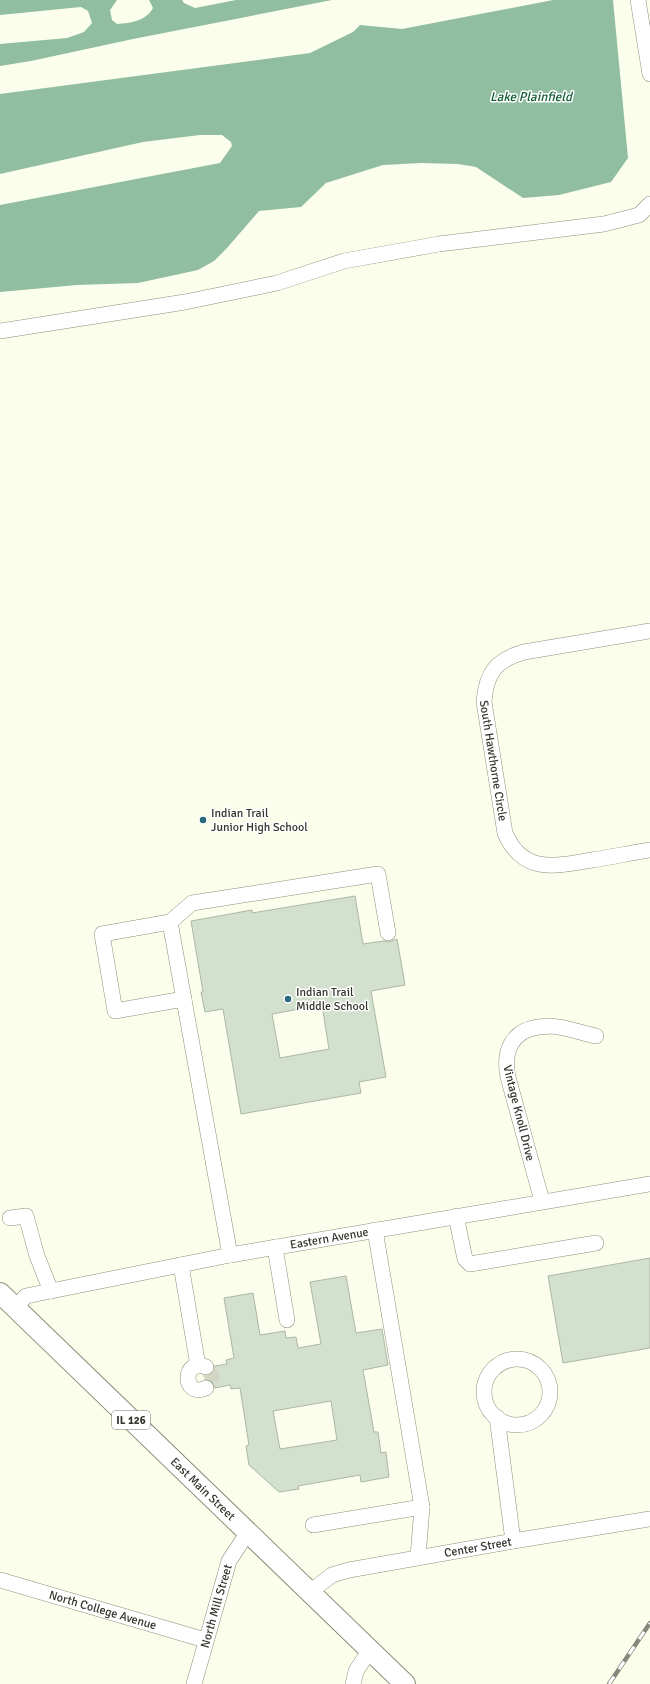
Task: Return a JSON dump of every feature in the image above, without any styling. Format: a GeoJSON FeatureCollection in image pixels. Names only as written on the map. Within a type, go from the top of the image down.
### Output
{"type":"FeatureCollection","features":[{"type":"Feature","properties":{"kind":"main road","name":"East Main Street"},"geometry":{"type":"LineString","coordinates":[[0,1293],[311,1591],[405,1684]]}},
{"type":"Feature","properties":{"kind":"street"},"geometry":{"type":"LineString","coordinates":[[638,0],[650,74]]}},
{"type":"Feature","properties":{"kind":"street"},"geometry":{"type":"LineString","coordinates":[[0,331],[200,299],[277,283],[344,261],[425,246],[604,224],[640,215],[650,204]]}},
{"type":"Feature","properties":{"kind":"street","name":"South Hawthorne Circle"},"geometry":{"type":"LineString","coordinates":[[650,631],[524,652],[505,658],[489,676],[484,702],[505,833],[509,842],[519,855],[532,862],[551,866],[650,850]]}},
{"type":"Feature","properties":{"kind":"street"},"geometry":{"type":"LineString","coordinates":[[184,999],[116,1011],[102,934],[170,922],[192,903],[378,874],[388,933]]}},
{"type":"Feature","properties":{"kind":"street"},"geometry":{"type":"LineString","coordinates":[[170,922],[230,1255]]}},
{"type":"Feature","properties":{"kind":"street","name":"Vintage Knoll Drive"},"geometry":{"type":"LineString","coordinates":[[542,1201],[505,1065],[507,1054],[511,1043],[518,1035],[531,1028],[550,1026],[596,1036]]}},
{"type":"Feature","properties":{"kind":"street","name":"Eastern Avenue"},"geometry":{"type":"LineString","coordinates":[[15,1308],[26,1296],[230,1255],[542,1201],[650,1184]]}},
{"type":"Feature","properties":{"kind":"street"},"geometry":{"type":"LineString","coordinates":[[10,1218],[26,1216],[35,1250],[51,1291]]}},
{"type":"Feature","properties":{"kind":"street"},"geometry":{"type":"LineString","coordinates":[[456,1216],[464,1259],[470,1264],[596,1243]]}},
{"type":"Feature","properties":{"kind":"street"},"geometry":{"type":"LineString","coordinates":[[375,1230],[422,1507],[418,1557]]}},
{"type":"Feature","properties":{"kind":"street"},"geometry":{"type":"LineString","coordinates":[[275,1247],[287,1320]]}},
{"type":"Feature","properties":{"kind":"street"},"geometry":{"type":"LineString","coordinates":[[181,1265],[202,1367],[194,1367],[188,1375],[189,1384],[196,1390],[206,1388]]}},
{"type":"Feature","properties":{"kind":"street"},"geometry":{"type":"LineString","coordinates":[[497,1417],[504,1422],[521,1424],[529,1422],[543,1412],[550,1397],[550,1388],[548,1380],[538,1366],[531,1362],[514,1359],[502,1363],[492,1371],[487,1378],[485,1395],[491,1411],[497,1417],[513,1541]]}},
{"type":"Feature","properties":{"kind":"street"},"geometry":{"type":"LineString","coordinates":[[313,1525],[422,1507]]}},
{"type":"Feature","properties":{"kind":"street","name":"Center Street"},"geometry":{"type":"LineString","coordinates":[[311,1591],[332,1575],[349,1570],[418,1557],[650,1519]]}},
{"type":"Feature","properties":{"kind":"street","name":"North Mill Street"},"geometry":{"type":"LineString","coordinates":[[194,1684],[205,1640],[229,1561],[248,1532]]}},
{"type":"Feature","properties":{"kind":"street","name":"North College Avenue"},"geometry":{"type":"LineString","coordinates":[[0,1580],[205,1640]]}},
{"type":"Feature","properties":{"kind":"street"},"geometry":{"type":"LineString","coordinates":[[353,1684],[356,1670],[370,1650]]}},
{"type":"Feature","properties":{"kind":"water"},"geometry":{"type":"Polygon","coordinates":[[[0,0],[117,0],[110,10],[112,20],[117,24],[133,22],[146,16],[153,8],[149,0],[182,0],[184,3],[195,8],[236,0],[332,0],[0,66],[0,44],[67,38],[84,32],[92,23],[88,11],[81,7],[0,15],[0,0]]]}},
{"type":"Feature","properties":{"kind":"water","name":"Lake Plainfield"},"geometry":{"type":"Polygon","coordinates":[[[553,0],[613,0],[628,158],[611,182],[559,195],[523,198],[476,167],[458,164],[421,163],[383,165],[326,183],[301,207],[259,211],[214,261],[198,270],[138,283],[77,285],[0,292],[0,205],[220,163],[232,146],[231,142],[222,135],[200,135],[143,142],[0,174],[0,94],[310,53],[353,32],[360,25],[402,29],[553,0]]]}},
{"type":"Feature","properties":{"kind":"building","name":"Indian Trail Middle School"},"geometry":{"type":"Polygon","coordinates":[[[355,896],[363,944],[384,941],[389,942],[397,939],[405,985],[371,991],[386,1077],[359,1082],[361,1093],[241,1114],[223,1009],[205,1012],[191,921],[252,910],[252,913],[355,896]],[[322,1005],[272,1014],[280,1058],[329,1049],[322,1005]]]}},
{"type":"Feature","properties":{"kind":"building"},"geometry":{"type":"Polygon","coordinates":[[[650,1258],[650,1348],[563,1363],[548,1276],[650,1258]]]}},
{"type":"Feature","properties":{"kind":"building"},"geometry":{"type":"Polygon","coordinates":[[[346,1276],[356,1333],[382,1329],[388,1365],[363,1370],[374,1432],[378,1432],[381,1453],[386,1452],[389,1477],[361,1482],[360,1475],[298,1486],[299,1489],[279,1492],[249,1465],[246,1446],[249,1445],[240,1388],[231,1389],[230,1385],[215,1388],[212,1382],[205,1379],[204,1376],[213,1373],[215,1366],[227,1364],[226,1360],[234,1358],[224,1298],[253,1293],[260,1335],[285,1331],[286,1338],[296,1337],[298,1348],[321,1344],[310,1282],[346,1276]],[[331,1401],[273,1411],[280,1449],[337,1440],[331,1401]]]}},
{"type":"Feature","properties":{"kind":"tunnel"},"geometry":{"type":"LineString","coordinates":[[206,1367],[212,1378],[209,1386],[206,1388]]}},
{"type":"Feature","properties":{"kind":"railway"},"geometry":{"type":"LineString","coordinates":[[609,1684],[650,1623]]}},
{"type":"Feature","properties":{"kind":"place","name":"Indian Trail Junior High School"},"geometry":{"type":"Point","coordinates":[203,820]}},
{"type":"Feature","properties":{"kind":"place","name":"Indian Trail Middle School"},"geometry":{"type":"Point","coordinates":[288,999]}}]}
